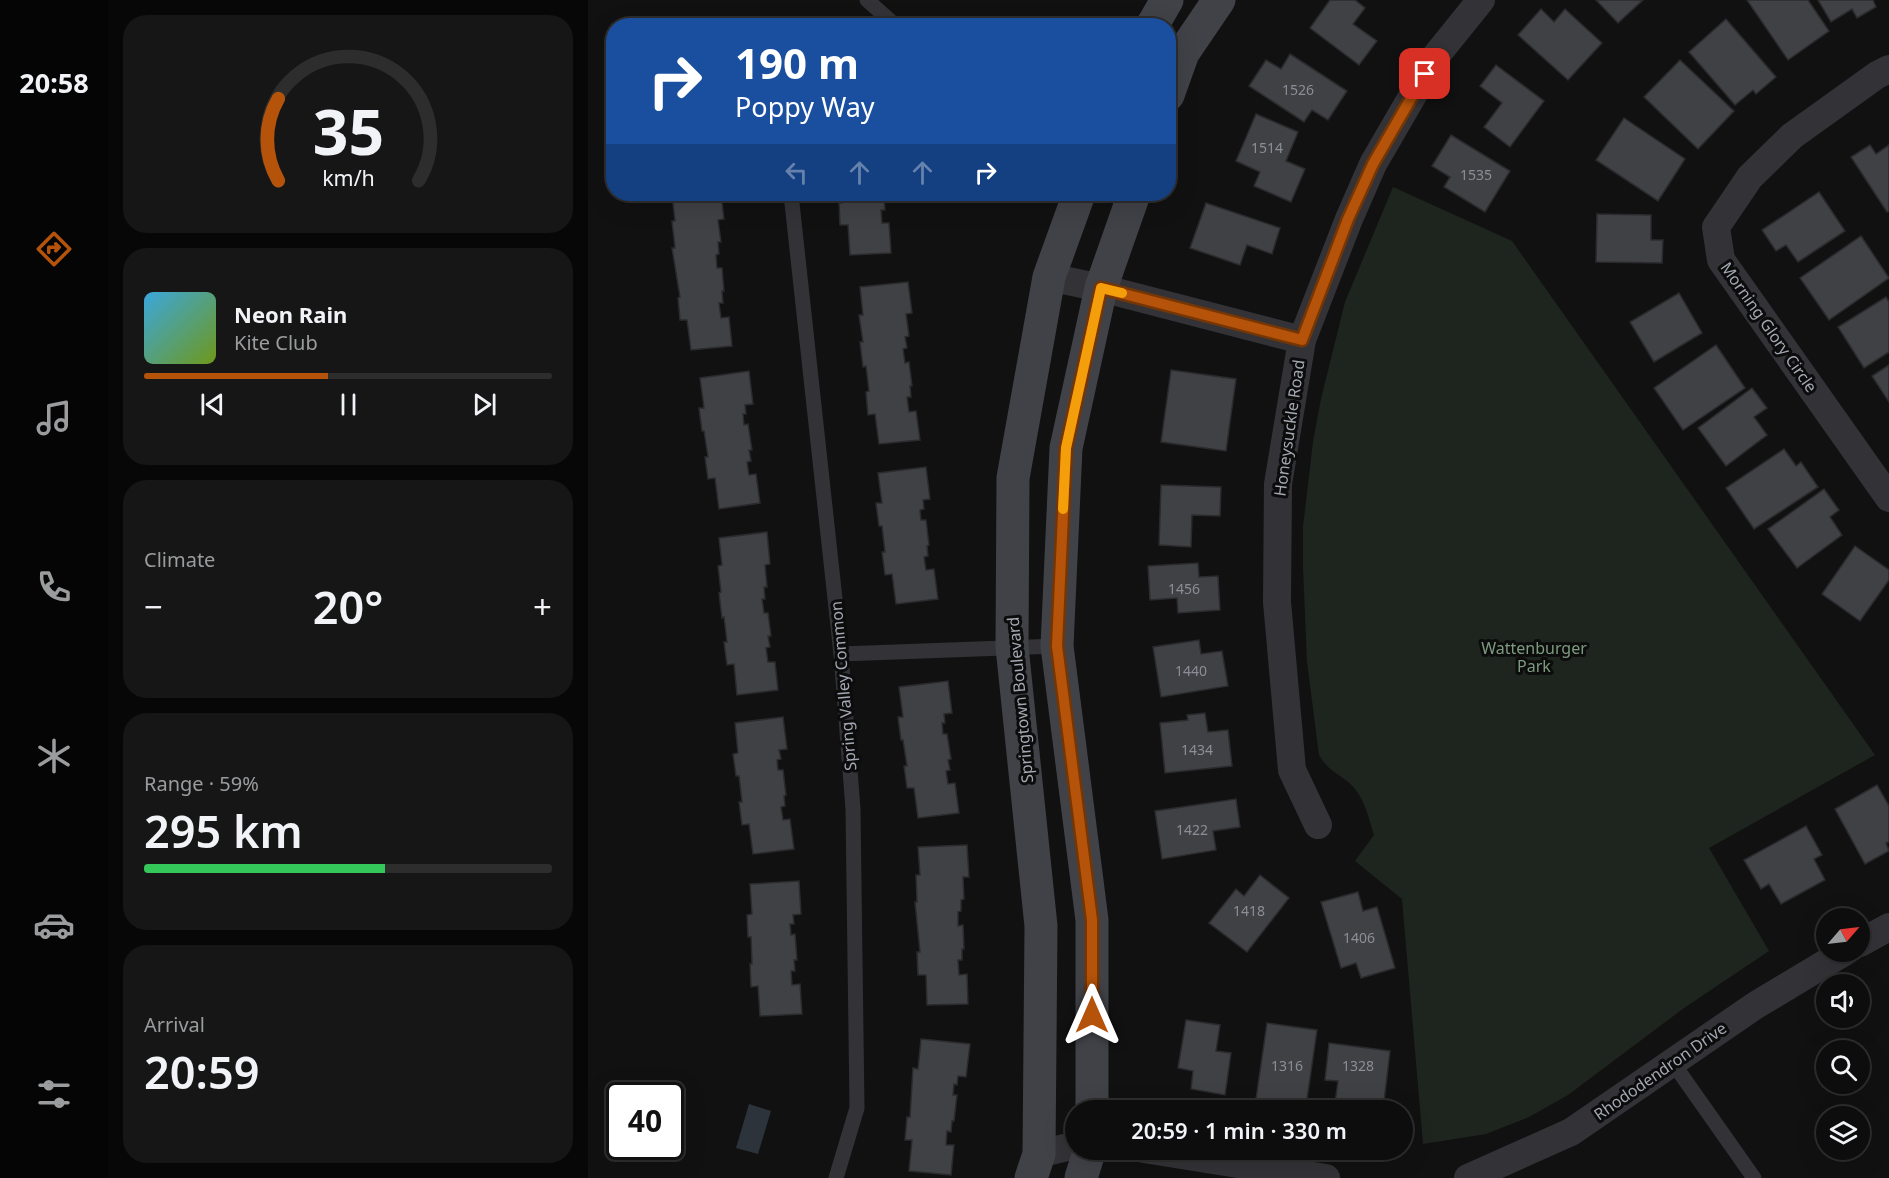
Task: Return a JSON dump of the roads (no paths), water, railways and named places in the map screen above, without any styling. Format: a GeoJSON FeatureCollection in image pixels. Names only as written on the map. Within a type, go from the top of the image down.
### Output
{"type":"FeatureCollection","features":[{"type":"Feature","properties":{"kind":"street"},"geometry":{"type":"LineString","coordinates":[[1157,18],[1167,0]]}},
{"type":"Feature","properties":{"kind":"street"},"geometry":{"type":"LineString","coordinates":[[1176,73],[1183,53],[1219,0]]}},
{"type":"Feature","properties":{"kind":"street","name":"Honeysuckle Road"},"geometry":{"type":"LineString","coordinates":[[1318,825],[1292,770],[1277,602],[1278,484],[1302,340],[1348,219],[1373,164],[1435,57],[1481,0]]}},
{"type":"Feature","properties":{"kind":"street","name":"Morning Glory Circle"},"geometry":{"type":"LineString","coordinates":[[1889,69],[1877,75],[1792,136],[1749,177],[1716,227],[1721,260],[1889,498]]}},
{"type":"Feature","properties":{"kind":"street","name":"Springtown Boulevard"},"geometry":{"type":"LineString","coordinates":[[1035,1166],[1041,926],[1012,647],[1013,478],[1049,277],[1076,201]]}},
{"type":"Feature","properties":{"kind":"street"},"geometry":{"type":"LineString","coordinates":[[1092,1100],[1092,920],[1057,646],[1066,448],[1101,288],[1132,201]]}},
{"type":"Feature","properties":{"kind":"street"},"geometry":{"type":"LineString","coordinates":[[1049,277],[1101,288],[1302,340]]}},
{"type":"Feature","properties":{"kind":"street"},"geometry":{"type":"LineString","coordinates":[[1870,937],[1889,927]]}},
{"type":"Feature","properties":{"kind":"street","name":"Rhododendron Drive"},"geometry":{"type":"LineString","coordinates":[[1468,1178],[1572,1132],[1756,1005],[1828,962]]}},
{"type":"Feature","properties":{"kind":"street"},"geometry":{"type":"LineString","coordinates":[[1035,1166],[1065,1151]]}},
{"type":"Feature","properties":{"kind":"street"},"geometry":{"type":"LineString","coordinates":[[1081,1178],[1087,1160]]}},
{"type":"Feature","properties":{"kind":"street"},"geometry":{"type":"LineString","coordinates":[[1213,1160],[1326,1178]]}},
{"type":"Feature","properties":{"kind":"lane"},"geometry":{"type":"LineString","coordinates":[[867,0],[887,18]]}},
{"type":"Feature","properties":{"kind":"lane","name":"Spring Valley Common"},"geometry":{"type":"LineString","coordinates":[[792,201],[841,654],[854,810],[857,1108],[836,1178]]}},
{"type":"Feature","properties":{"kind":"lane"},"geometry":{"type":"LineString","coordinates":[[841,654],[1057,646]]}},
{"type":"Feature","properties":{"kind":"lane"},"geometry":{"type":"LineString","coordinates":[[1673,1063],[1754,1178]]}},
{"type":"Feature","properties":{"kind":"park label","name":"Wattenburger Park"},"geometry":{"type":"Point","coordinates":[1534,657]}}]}
